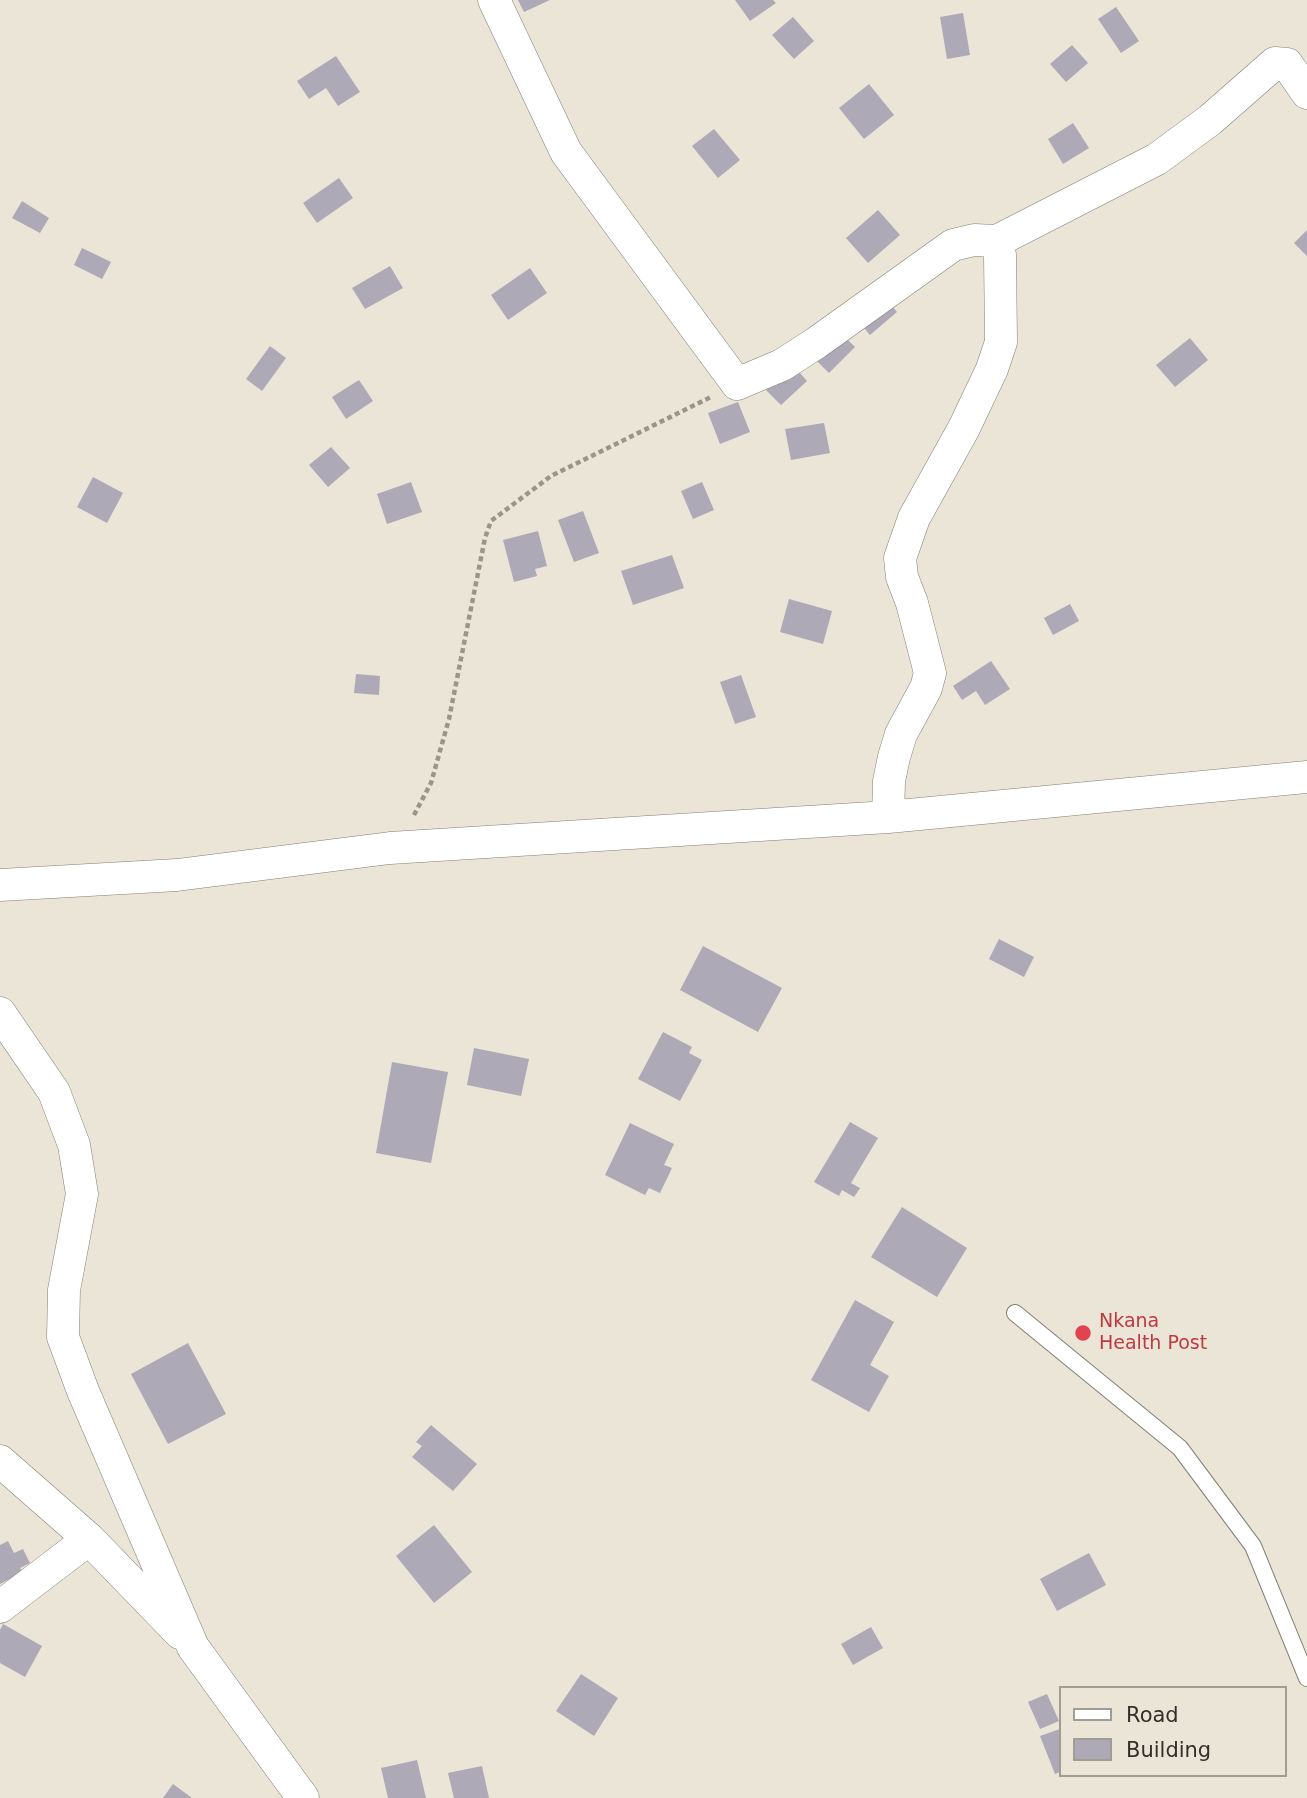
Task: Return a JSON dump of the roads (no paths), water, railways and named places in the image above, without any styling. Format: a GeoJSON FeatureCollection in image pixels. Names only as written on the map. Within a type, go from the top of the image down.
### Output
{"type":"FeatureCollection","features":[{"type":"Feature","properties":{"kind":"street"},"geometry":{"type":"LineString","coordinates":[[494,0],[566,152],[737,384],[782,365],[816,343],[943,250],[974,240],[998,242],[1157,159],[1210,120],[1275,63],[1287,64],[1307,93]]}},
{"type":"Feature","properties":{"kind":"street"},"geometry":{"type":"LineString","coordinates":[[888,817],[889,781],[894,757],[901,734],[926,688],[930,673],[900,558],[914,518],[964,428],[992,369],[1001,342],[998,242]]}},
{"type":"Feature","properties":{"kind":"street"},"geometry":{"type":"LineString","coordinates":[[0,884],[177,875],[390,848],[888,817],[1307,777]]}},
{"type":"Feature","properties":{"kind":"street"},"geometry":{"type":"LineString","coordinates":[[0,1013],[54,1093],[74,1145],[82,1194],[64,1290],[63,1337],[83,1391],[193,1647]]}},
{"type":"Feature","properties":{"kind":"street"},"geometry":{"type":"LineString","coordinates":[[0,1461],[89,1539],[193,1647],[303,1798]]}},
{"type":"Feature","properties":{"kind":"street"},"geometry":{"type":"LineString","coordinates":[[0,1607],[89,1539]]}},
{"type":"Feature","properties":{"kind":"lane"},"geometry":{"type":"LineString","coordinates":[[1015,1313],[1180,1448],[1253,1546],[1307,1678]]}},
{"type":"Feature","properties":{"kind":"place","name":"Nkana Health Post"},"geometry":{"type":"Point","coordinates":[1083,1333]}}]}
